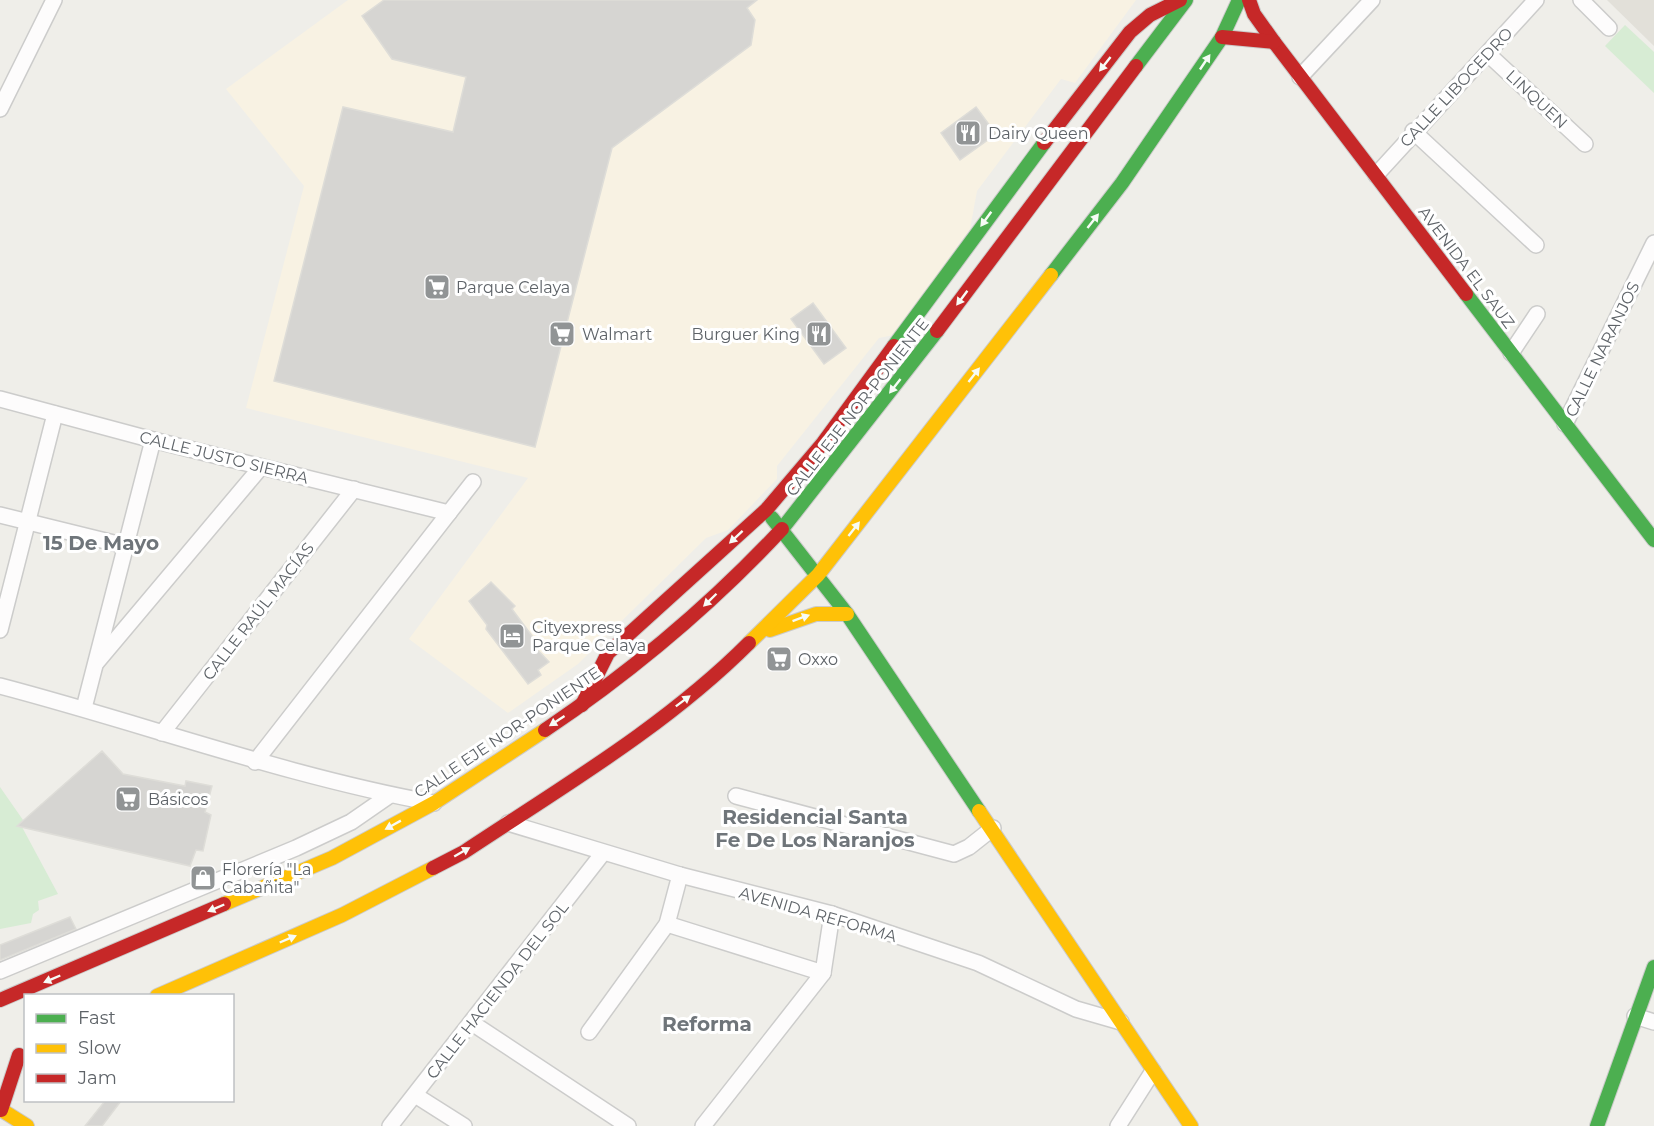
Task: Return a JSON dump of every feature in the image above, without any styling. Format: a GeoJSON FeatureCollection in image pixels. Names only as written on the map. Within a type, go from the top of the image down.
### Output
{"type":"FeatureCollection","features":[{"type":"Feature","properties":{"kind":"main road"},"geometry":{"type":"LineString","coordinates":[[582,705],[608,653],[766,510],[823,443],[1035,154],[1130,32],[1148,0]]}},
{"type":"Feature","properties":{"kind":"main road"},"geometry":{"type":"LineString","coordinates":[[1130,32],[1150,15],[1179,0]]}},
{"type":"Feature","properties":{"kind":"main road","name":"CALLE EJE NOR-PONIENTE"},"geometry":{"type":"LineString","coordinates":[[0,1000],[332,858],[434,803],[582,705],[680,629],[781,530],[903,376],[1186,0]]}},
{"type":"Feature","properties":{"kind":"main road","name":"AVENIDA EL SAUZ"},"geometry":{"type":"LineString","coordinates":[[1249,0],[1254,14],[1300,77],[1654,540]]}},
{"type":"Feature","properties":{"kind":"main road"},"geometry":{"type":"LineString","coordinates":[[162,994],[342,915],[464,852],[636,737],[717,675],[818,575],[1122,183],[1222,37],[1234,2],[1254,14]]}},
{"type":"Feature","properties":{"kind":"main road"},"geometry":{"type":"LineString","coordinates":[[1222,37],[1274,42]]}},
{"type":"Feature","properties":{"kind":"main road"},"geometry":{"type":"LineString","coordinates":[[766,510],[848,614],[1191,1126]]}},
{"type":"Feature","properties":{"kind":"main road"},"geometry":{"type":"LineString","coordinates":[[757,636],[806,615],[825,611],[848,614]]}},
{"type":"Feature","properties":{"kind":"main road"},"geometry":{"type":"LineString","coordinates":[[1597,1126],[1654,967]]}},
{"type":"Feature","properties":{"kind":"main road"},"geometry":{"type":"LineString","coordinates":[[0,1062],[22,1053]]}},
{"type":"Feature","properties":{"kind":"main road"},"geometry":{"type":"LineString","coordinates":[[22,1053],[1,1109],[27,1126]]}},
{"type":"Feature","properties":{"kind":"street"},"geometry":{"type":"LineString","coordinates":[[0,109],[54,0]]}},
{"type":"Feature","properties":{"kind":"street"},"geometry":{"type":"LineString","coordinates":[[1300,77],[1372,0]]}},
{"type":"Feature","properties":{"kind":"street","name":"CALLE LIBOCEDRO"},"geometry":{"type":"LineString","coordinates":[[1376,175],[1413,131],[1488,54],[1536,0]]}},
{"type":"Feature","properties":{"kind":"street"},"geometry":{"type":"LineString","coordinates":[[1581,0],[1609,28]]}},
{"type":"Feature","properties":{"kind":"street","name":"LINQUEN"},"geometry":{"type":"LineString","coordinates":[[1488,54],[1585,144]]}},
{"type":"Feature","properties":{"kind":"street"},"geometry":{"type":"LineString","coordinates":[[1413,131],[1536,245]]}},
{"type":"Feature","properties":{"kind":"street","name":"CALLE NARANJOS"},"geometry":{"type":"LineString","coordinates":[[1565,424],[1654,243]]}},
{"type":"Feature","properties":{"kind":"street"},"geometry":{"type":"LineString","coordinates":[[1511,353],[1537,314]]}},
{"type":"Feature","properties":{"kind":"street","name":"CALLE JUSTO SIERRA"},"geometry":{"type":"LineString","coordinates":[[0,399],[153,440],[449,513]]}},
{"type":"Feature","properties":{"kind":"street"},"geometry":{"type":"LineString","coordinates":[[0,630],[55,414]]}},
{"type":"Feature","properties":{"kind":"street"},"geometry":{"type":"LineString","coordinates":[[84,708],[153,440]]}},
{"type":"Feature","properties":{"kind":"street"},"geometry":{"type":"LineString","coordinates":[[95,665],[261,467]]}},
{"type":"Feature","properties":{"kind":"street"},"geometry":{"type":"LineString","coordinates":[[255,762],[473,482]]}},
{"type":"Feature","properties":{"kind":"street","name":"CALLE RAÚL MACÍAS"},"geometry":{"type":"LineString","coordinates":[[162,733],[354,489]]}},
{"type":"Feature","properties":{"kind":"street"},"geometry":{"type":"LineString","coordinates":[[0,515],[126,546]]}},
{"type":"Feature","properties":{"kind":"street"},"geometry":{"type":"LineString","coordinates":[[0,686],[84,708],[255,762],[390,795],[434,803]]}},
{"type":"Feature","properties":{"kind":"street"},"geometry":{"type":"LineString","coordinates":[[0,971],[296,848],[351,822],[390,795]]}},
{"type":"Feature","properties":{"kind":"street"},"geometry":{"type":"LineString","coordinates":[[736,796],[954,854],[969,847],[993,828]]}},
{"type":"Feature","properties":{"kind":"street","name":"AVENIDA REFORMA"},"geometry":{"type":"LineString","coordinates":[[508,823],[680,875],[832,915],[978,963],[1076,1009],[1121,1022]]}},
{"type":"Feature","properties":{"kind":"street","name":"CALLE HACIENDA DEL SOL"},"geometry":{"type":"LineString","coordinates":[[390,1126],[603,853]]}},
{"type":"Feature","properties":{"kind":"street"},"geometry":{"type":"LineString","coordinates":[[589,1032],[667,924],[680,875]]}},
{"type":"Feature","properties":{"kind":"street"},"geometry":{"type":"LineString","coordinates":[[703,1126],[823,973],[832,915]]}},
{"type":"Feature","properties":{"kind":"street"},"geometry":{"type":"LineString","coordinates":[[667,924],[823,973]]}},
{"type":"Feature","properties":{"kind":"street"},"geometry":{"type":"LineString","coordinates":[[1635,1016],[1654,1022]]}},
{"type":"Feature","properties":{"kind":"street"},"geometry":{"type":"LineString","coordinates":[[472,1023],[628,1126]]}},
{"type":"Feature","properties":{"kind":"street"},"geometry":{"type":"LineString","coordinates":[[1118,1126],[1153,1071]]}},
{"type":"Feature","properties":{"kind":"street"},"geometry":{"type":"LineString","coordinates":[[415,1095],[464,1126]]}},
{"type":"Feature","properties":{"kind":"shaded area","name":"Parque Celaya"},"geometry":{"type":"Polygon","coordinates":[[[348,0],[1136,0],[1075,83],[1061,79],[977,191],[970,229],[894,335],[879,338],[777,466],[777,479],[728,530],[706,538],[578,664],[508,713],[409,639],[528,478],[246,408],[304,186],[226,89],[348,0]]]}},
{"type":"Feature","properties":{"kind":"shaded area"},"geometry":{"type":"Polygon","coordinates":[[[1607,0],[1654,0],[1654,46],[1607,0]]]}},
{"type":"Feature","properties":{"kind":"green space"},"geometry":{"type":"Polygon","coordinates":[[[1625,25],[1654,52],[1654,93],[1605,46],[1625,25]]]}},
{"type":"Feature","properties":{"kind":"green space"},"geometry":{"type":"Polygon","coordinates":[[[0,787],[23,820],[18,825],[22,827],[58,894],[38,901],[39,910],[33,914],[31,923],[0,929],[0,787]]]}},
{"type":"Feature","properties":{"kind":"building","name":"Parque Celaya"},"geometry":{"type":"Polygon","coordinates":[[[384,0],[757,0],[747,8],[755,20],[751,45],[612,148],[535,447],[274,381],[343,107],[453,132],[466,77],[392,59],[362,16],[384,0]]]}},
{"type":"Feature","properties":{"kind":"building","name":"Dairy Queen"},"geometry":{"type":"Polygon","coordinates":[[[976,107],[996,134],[960,160],[941,133],[976,107]]]}},
{"type":"Feature","properties":{"kind":"building","name":"Burguer King"},"geometry":{"type":"Polygon","coordinates":[[[813,303],[846,348],[824,364],[791,319],[813,303]]]}},
{"type":"Feature","properties":{"kind":"building"},"geometry":{"type":"Polygon","coordinates":[[[491,582],[515,606],[512,609],[535,640],[534,646],[549,662],[538,670],[541,675],[528,684],[486,629],[487,625],[469,601],[491,582]]]}},
{"type":"Feature","properties":{"kind":"building","name":"Básicos"},"geometry":{"type":"Polygon","coordinates":[[[102,751],[123,774],[185,786],[186,781],[212,786],[205,812],[211,815],[203,851],[196,850],[190,866],[17,826],[102,751]]]}},
{"type":"Feature","properties":{"kind":"building"},"geometry":{"type":"Polygon","coordinates":[[[70,917],[76,929],[0,960],[0,945],[70,917]]]}},
{"type":"Feature","properties":{"kind":"building"},"geometry":{"type":"Polygon","coordinates":[[[104,1102],[120,1102],[102,1126],[85,1126],[104,1102]]]}},
{"type":"Feature","properties":{"kind":"traffic: fast"},"geometry":{"type":"LineString","coordinates":[[1136,66],[1186,0]]}},
{"type":"Feature","properties":{"kind":"traffic: fast"},"geometry":{"type":"LineString","coordinates":[[1051,275],[1122,183],[1222,37],[1239,0]]}},
{"type":"Feature","properties":{"kind":"traffic: fast"},"geometry":{"type":"LineString","coordinates":[[894,346],[1044,143]]}},
{"type":"Feature","properties":{"kind":"traffic: fast"},"geometry":{"type":"LineString","coordinates":[[1466,294],[1654,540]]}},
{"type":"Feature","properties":{"kind":"traffic: fast"},"geometry":{"type":"LineString","coordinates":[[782,529],[937,331]]}},
{"type":"Feature","properties":{"kind":"traffic: fast"},"geometry":{"type":"LineString","coordinates":[[772,518],[847,614],[979,811]]}},
{"type":"Feature","properties":{"kind":"traffic: fast"},"geometry":{"type":"LineString","coordinates":[[1597,1126],[1654,967]]}},
{"type":"Feature","properties":{"kind":"traffic: slow"},"geometry":{"type":"LineString","coordinates":[[749,643],[818,575],[1051,275]]}},
{"type":"Feature","properties":{"kind":"traffic: slow"},"geometry":{"type":"LineString","coordinates":[[770,630],[816,614],[847,614]]}},
{"type":"Feature","properties":{"kind":"traffic: slow"},"geometry":{"type":"LineString","coordinates":[[224,904],[332,858],[434,803],[545,730]]}},
{"type":"Feature","properties":{"kind":"traffic: slow"},"geometry":{"type":"LineString","coordinates":[[979,811],[1191,1126]]}},
{"type":"Feature","properties":{"kind":"traffic: slow"},"geometry":{"type":"LineString","coordinates":[[162,994],[342,915],[433,868]]}},
{"type":"Feature","properties":{"kind":"traffic: slow"},"geometry":{"type":"LineString","coordinates":[[0,1109],[27,1126]]}},
{"type":"Feature","properties":{"kind":"traffic: jam"},"geometry":{"type":"LineString","coordinates":[[1044,143],[1130,32],[1150,15],[1180,0]]}},
{"type":"Feature","properties":{"kind":"traffic: jam"},"geometry":{"type":"LineString","coordinates":[[1249,0],[1254,14],[1274,42],[1466,294]]}},
{"type":"Feature","properties":{"kind":"traffic: jam"},"geometry":{"type":"LineString","coordinates":[[1222,37],[1274,42]]}},
{"type":"Feature","properties":{"kind":"traffic: jam"},"geometry":{"type":"LineString","coordinates":[[937,331],[1136,66]]}},
{"type":"Feature","properties":{"kind":"traffic: jam"},"geometry":{"type":"LineString","coordinates":[[582,705],[608,653],[766,510],[823,443],[894,346]]}},
{"type":"Feature","properties":{"kind":"traffic: jam"},"geometry":{"type":"LineString","coordinates":[[545,730],[608,685],[669,636],[727,584],[782,529]]}},
{"type":"Feature","properties":{"kind":"traffic: jam"},"geometry":{"type":"LineString","coordinates":[[433,868],[464,852],[612,754],[683,702],[749,643]]}},
{"type":"Feature","properties":{"kind":"traffic: jam"},"geometry":{"type":"LineString","coordinates":[[0,1000],[224,904]]}},
{"type":"Feature","properties":{"kind":"traffic: jam"},"geometry":{"type":"LineString","coordinates":[[1,1110],[19,1055]]}},
{"type":"Feature","properties":{"kind":"place","name":"Dairy Queen"},"geometry":{"type":"Point","coordinates":[968,133]}},
{"type":"Feature","properties":{"kind":"place","name":"Parque Celaya"},"geometry":{"type":"Point","coordinates":[437,287]}},
{"type":"Feature","properties":{"kind":"place","name":"Walmart"},"geometry":{"type":"Point","coordinates":[562,334]}},
{"type":"Feature","properties":{"kind":"place","name":"Burguer King"},"geometry":{"type":"Point","coordinates":[819,334]}},
{"type":"Feature","properties":{"kind":"place","name":"Cityexpress Parque Celaya"},"geometry":{"type":"Point","coordinates":[512,636]}},
{"type":"Feature","properties":{"kind":"place","name":"Oxxo"},"geometry":{"type":"Point","coordinates":[779,659]}},
{"type":"Feature","properties":{"kind":"place","name":"Básicos"},"geometry":{"type":"Point","coordinates":[128,799]}},
{"type":"Feature","properties":{"kind":"place","name":"Florería \"La Cabañita\""},"geometry":{"type":"Point","coordinates":[203,878]}},
{"type":"Feature","properties":{"kind":"district","name":"15 De Mayo"},"geometry":{"type":"Point","coordinates":[101,543]}},
{"type":"Feature","properties":{"kind":"district","name":"Residencial Santa Fe De Los Naranjos"},"geometry":{"type":"Point","coordinates":[815,828]}},
{"type":"Feature","properties":{"kind":"district","name":"Reforma"},"geometry":{"type":"Point","coordinates":[707,1024]}}]}
